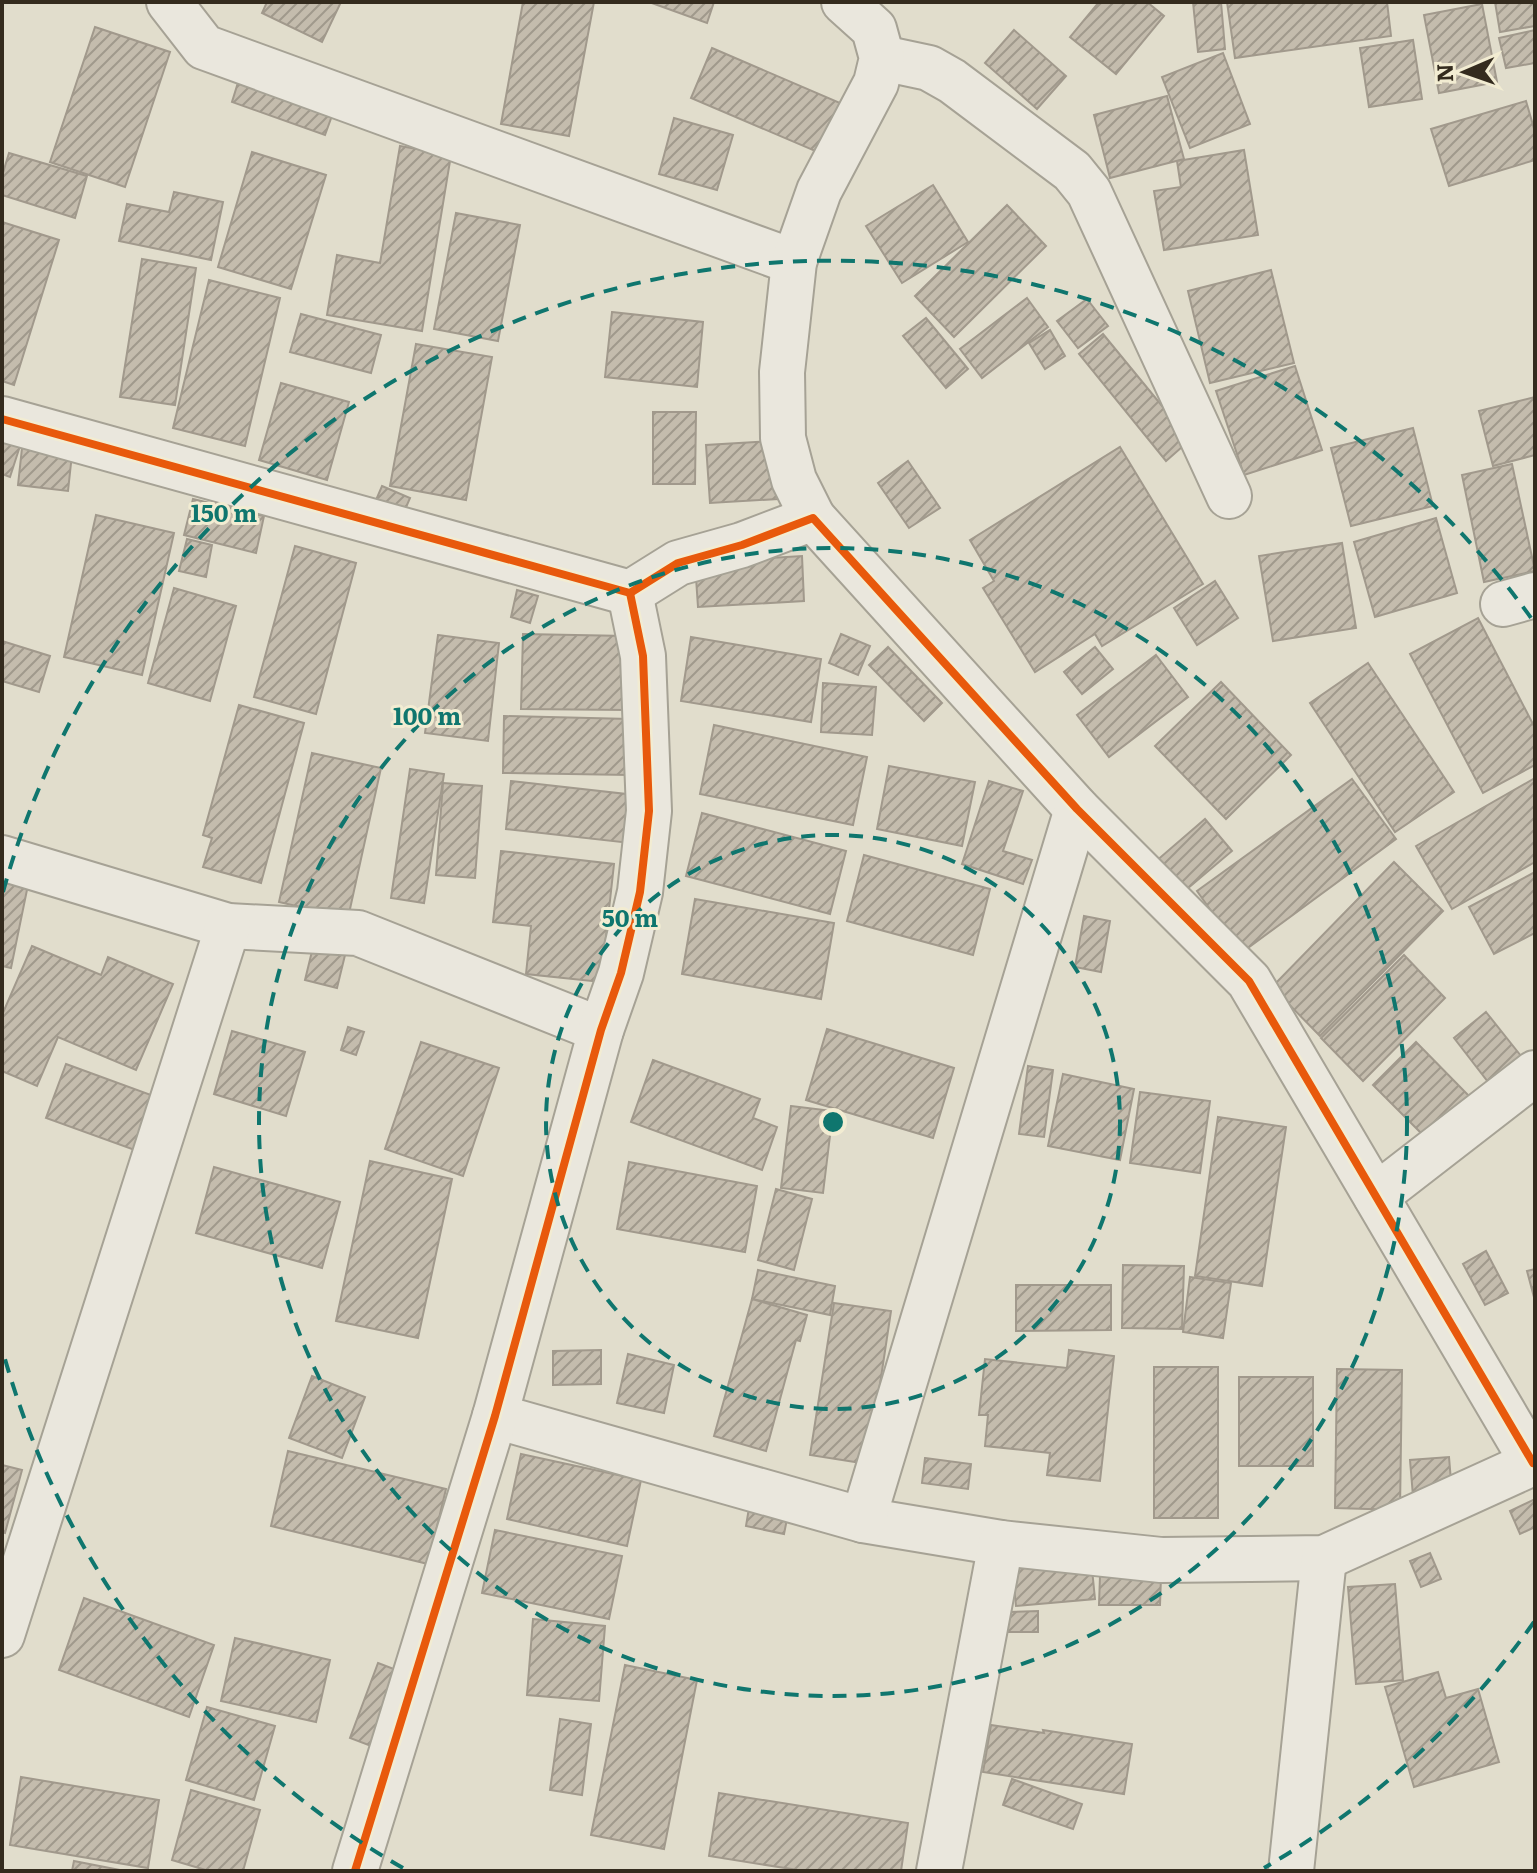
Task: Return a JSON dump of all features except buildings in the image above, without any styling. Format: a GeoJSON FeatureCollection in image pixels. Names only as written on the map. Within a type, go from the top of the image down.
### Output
{"type":"FeatureCollection","features":[{"type":"Feature","properties":{"kind":"street"},"geometry":{"type":"LineString","coordinates":[[169,2],[204,47],[794,262]]}},
{"type":"Feature","properties":{"kind":"street"},"geometry":{"type":"LineString","coordinates":[[495,1416],[863,1520],[1001,1543],[1161,1560],[1324,1558],[1534,1463],[1249,981],[1077,809],[813,518],[794,480],[783,438],[782,372],[794,262],[819,191],[876,83],[882,58],[874,29],[844,2]]}},
{"type":"Feature","properties":{"kind":"street"},"geometry":{"type":"LineString","coordinates":[[882,58],[929,68],[952,81],[1072,171],[1089,192],[1229,496]]}},
{"type":"Feature","properties":{"kind":"street"},"geometry":{"type":"LineString","coordinates":[[2,419],[630,593],[678,563],[742,545],[813,518]]}},
{"type":"Feature","properties":{"kind":"street"},"geometry":{"type":"LineString","coordinates":[[355,1871],[495,1416],[601,1030],[621,973],[640,892],[649,811],[643,656],[630,593]]}},
{"type":"Feature","properties":{"kind":"street"},"geometry":{"type":"LineString","coordinates":[[863,1520],[1077,809]]}},
{"type":"Feature","properties":{"kind":"street"},"geometry":{"type":"LineString","coordinates":[[2,858],[228,926],[358,933],[601,1030]]}},
{"type":"Feature","properties":{"kind":"street"},"geometry":{"type":"LineString","coordinates":[[2,1635],[228,926]]}},
{"type":"Feature","properties":{"kind":"street"},"geometry":{"type":"LineString","coordinates":[[1376,1196],[1535,1073]]}},
{"type":"Feature","properties":{"kind":"street"},"geometry":{"type":"LineString","coordinates":[[939,1871],[1001,1543]]}},
{"type":"Feature","properties":{"kind":"street"},"geometry":{"type":"LineString","coordinates":[[1291,1871],[1324,1558]]}},
{"type":"Feature","properties":{"kind":"cycle path"},"geometry":{"type":"LineString","coordinates":[[2,419],[630,593],[678,563],[742,545],[813,518],[1077,809],[1249,981],[1533,1463]]}},
{"type":"Feature","properties":{"kind":"cycle path"},"geometry":{"type":"LineString","coordinates":[[355,1871],[495,1416],[601,1030],[621,973],[640,892],[649,811],[643,656],[630,593]]}}]}
